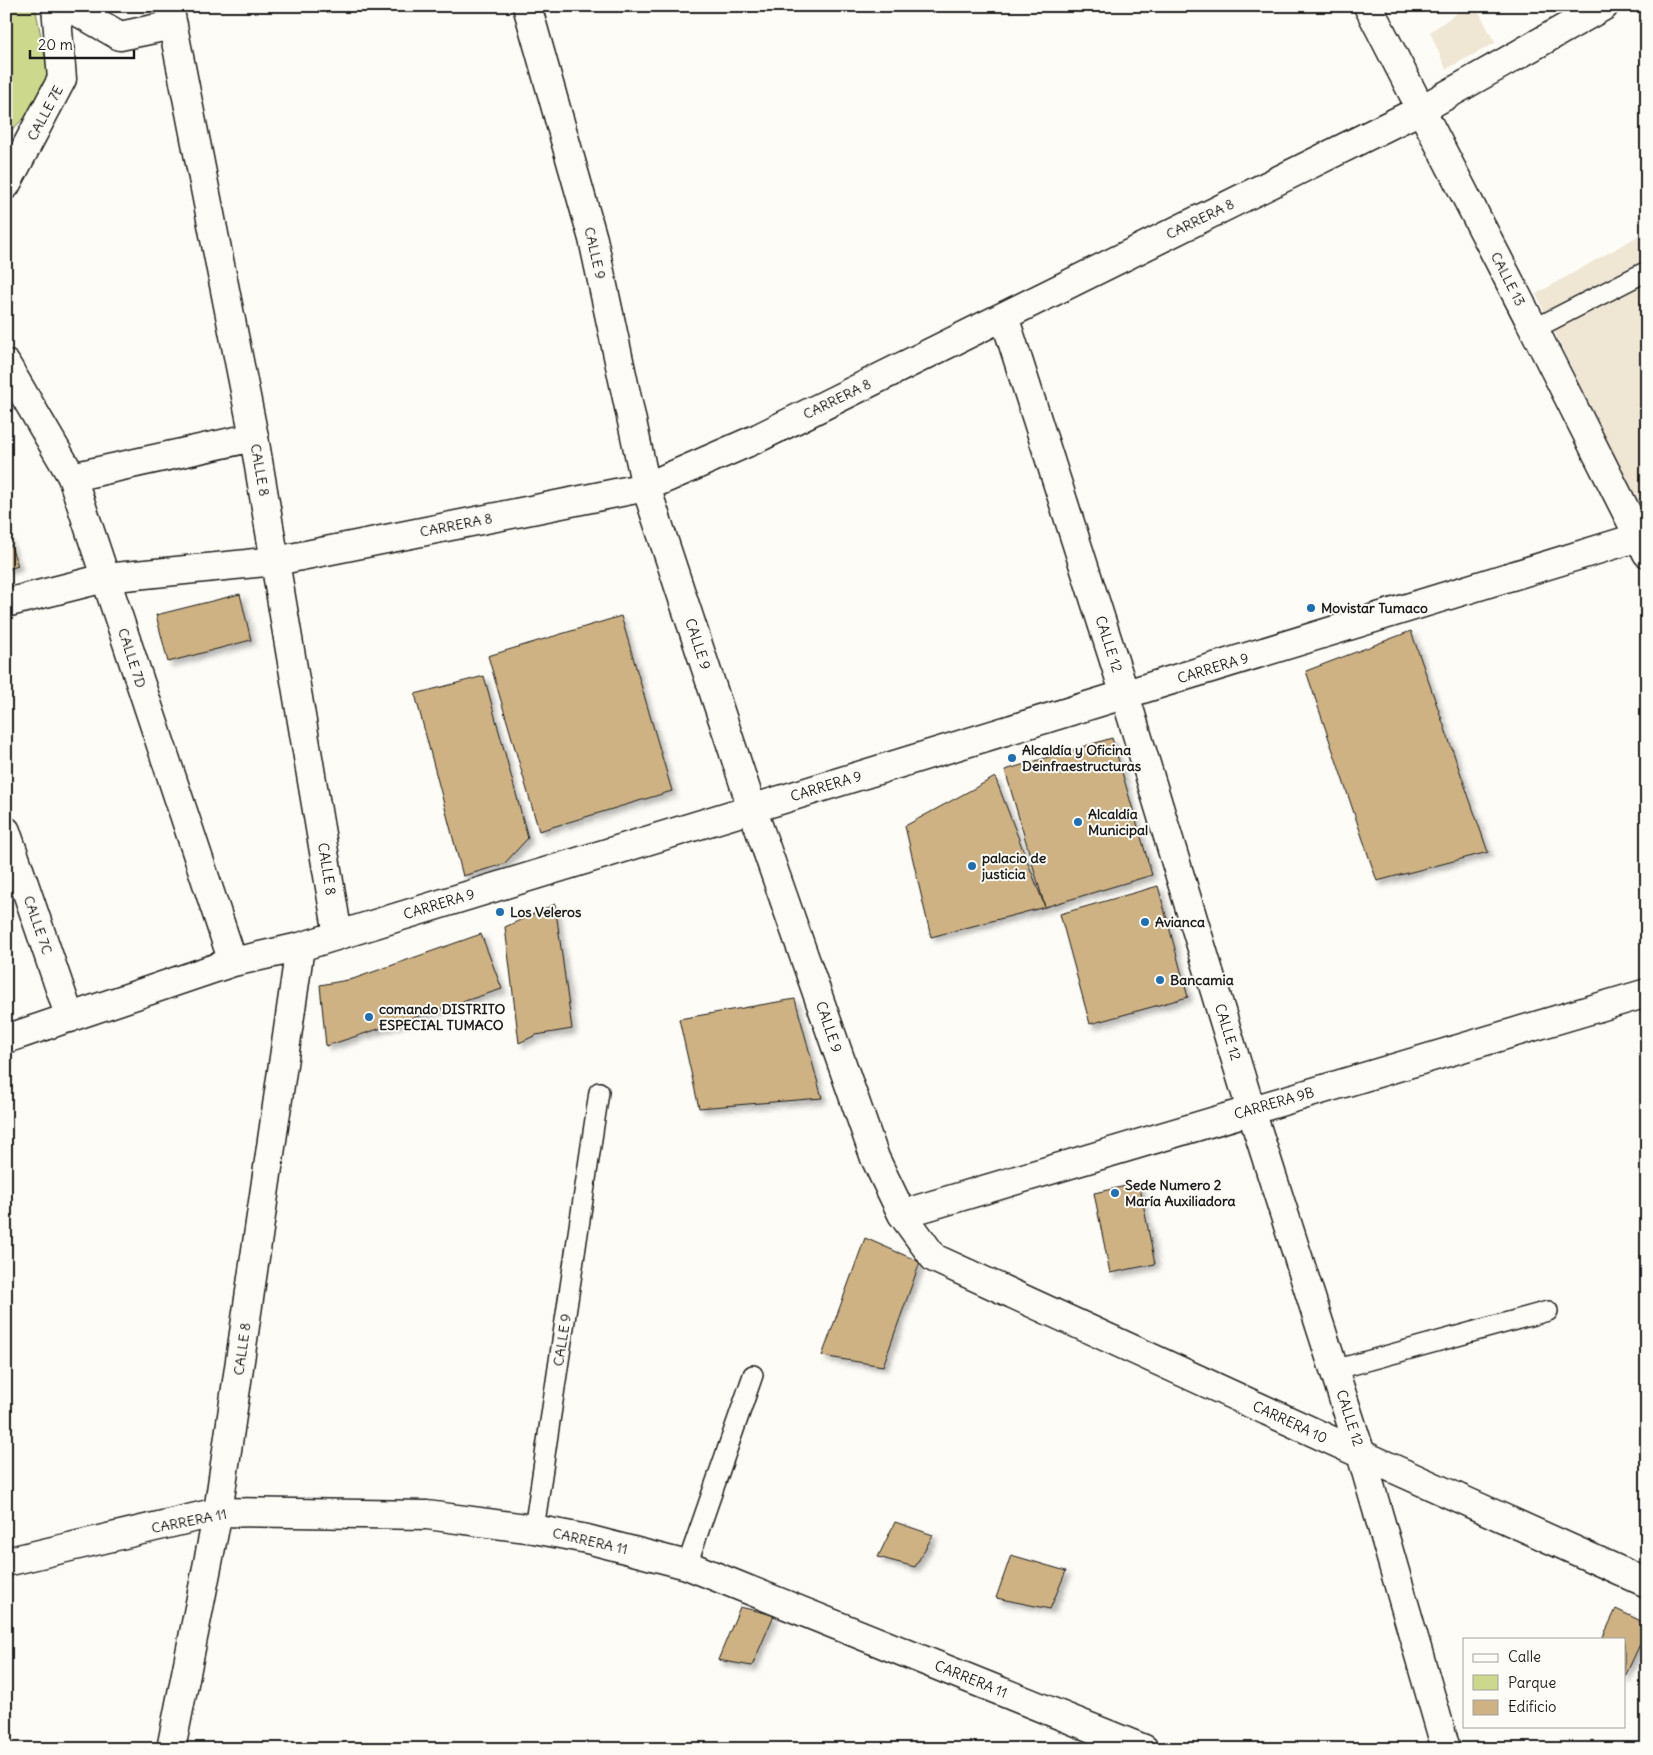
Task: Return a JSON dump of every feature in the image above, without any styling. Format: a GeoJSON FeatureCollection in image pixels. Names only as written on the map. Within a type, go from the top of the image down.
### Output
{"type":"FeatureCollection","features":[{"type":"Feature","properties":{"kind":"street","name":"CALLE 9"},"geometry":{"type":"LineString","coordinates":[[527,6],[593,239],[646,488],[752,808],[875,1158],[902,1214],[934,1258]]}},
{"type":"Feature","properties":{"kind":"street","name":"CALLE 13"},"geometry":{"type":"LineString","coordinates":[[1368,6],[1644,542]]}},
{"type":"Feature","properties":{"kind":"street","name":"CARRERA 8"},"geometry":{"type":"LineString","coordinates":[[6,603],[105,578],[276,561],[646,488],[758,438],[1422,110],[1604,6]]}},
{"type":"Feature","properties":{"kind":"street"},"geometry":{"type":"LineString","coordinates":[[65,8],[120,36],[171,16]]}},
{"type":"Feature","properties":{"kind":"street","name":"CALLE 7E"},"geometry":{"type":"LineString","coordinates":[[6,185],[62,79],[65,8]]}},
{"type":"Feature","properties":{"kind":"street","name":"CALLE 8"},"geometry":{"type":"LineString","coordinates":[[171,16],[254,437],[338,935]]}},
{"type":"Feature","properties":{"kind":"street","name":"CALLE 12"},"geometry":{"type":"LineString","coordinates":[[1004,316],[1125,695],[1251,1110],[1361,1454],[1446,1749]]}},
{"type":"Feature","properties":{"kind":"street","name":"CALLE 7D"},"geometry":{"type":"LineString","coordinates":[[6,364],[72,477],[233,962]]}},
{"type":"Feature","properties":{"kind":"street"},"geometry":{"type":"LineString","coordinates":[[72,477],[254,437]]}},
{"type":"Feature","properties":{"kind":"street","name":"CARRERA 9"},"geometry":{"type":"LineString","coordinates":[[6,1040],[233,962],[300,947],[1125,695],[1644,542]]}},
{"type":"Feature","properties":{"kind":"street","name":"CALLE 7C"},"geometry":{"type":"LineString","coordinates":[[6,831],[70,1018]]}},
{"type":"Feature","properties":{"kind":"street","name":"CALLE 8"},"geometry":{"type":"LineString","coordinates":[[171,1749],[218,1512],[300,947]]}},
{"type":"Feature","properties":{"kind":"street","name":"CARRERA 9B"},"geometry":{"type":"LineString","coordinates":[[902,1214],[1647,994]]}},
{"type":"Feature","properties":{"kind":"street","name":"CARRERA 10"},"geometry":{"type":"LineString","coordinates":[[934,1258],[1647,1583]]}},
{"type":"Feature","properties":{"kind":"street","name":"CARRERA 11"},"geometry":{"type":"LineString","coordinates":[[8,1554],[218,1512],[427,1516],[534,1529],[587,1539],[687,1565],[1144,1749]]}},
{"type":"Feature","properties":{"kind":"lane"},"geometry":{"type":"LineString","coordinates":[[1534,329],[1647,271]]}},
{"type":"Feature","properties":{"kind":"lane","name":"CALLE 9"},"geometry":{"type":"LineString","coordinates":[[534,1529],[599,1092]]}},
{"type":"Feature","properties":{"kind":"lane"},"geometry":{"type":"LineString","coordinates":[[1334,1370],[1548,1311]]}},
{"type":"Feature","properties":{"kind":"lane"},"geometry":{"type":"LineString","coordinates":[[687,1565],[753,1374]]}},
{"type":"Feature","properties":{"kind":"shaded area"},"geometry":{"type":"Polygon","coordinates":[[[1467,6],[1476,6],[1495,43],[1446,69],[1430,32],[1467,6]]]}},
{"type":"Feature","properties":{"kind":"shaded area"},"geometry":{"type":"Polygon","coordinates":[[[1647,231],[1647,512],[1642,514],[1536,294],[1647,231]]]}},
{"type":"Feature","properties":{"kind":"green space"},"geometry":{"type":"Polygon","coordinates":[[[6,6],[35,6],[49,77],[35,108],[6,135],[6,6]]]}},
{"type":"Feature","properties":{"kind":"building"},"geometry":{"type":"Polygon","coordinates":[[[6,533],[18,566],[6,570],[6,533]]]}},
{"type":"Feature","properties":{"kind":"building"},"geometry":{"type":"Polygon","coordinates":[[[240,594],[251,640],[168,662],[156,615],[240,594]]]}},
{"type":"Feature","properties":{"kind":"building"},"geometry":{"type":"Polygon","coordinates":[[[621,616],[672,791],[539,831],[488,656],[621,616]]]}},
{"type":"Feature","properties":{"kind":"building"},"geometry":{"type":"Polygon","coordinates":[[[1411,631],[1488,852],[1377,881],[1306,671],[1411,631]]]}},
{"type":"Feature","properties":{"kind":"building"},"geometry":{"type":"Polygon","coordinates":[[[484,676],[528,838],[504,864],[463,876],[415,694],[484,676]]]}},
{"type":"Feature","properties":{"kind":"building","name":"Alcaldía Municipal"},"geometry":{"type":"Polygon","coordinates":[[[1112,738],[1152,875],[1045,907],[1005,770],[1112,738]]]}},
{"type":"Feature","properties":{"kind":"building","name":"palacio de justicia"},"geometry":{"type":"Polygon","coordinates":[[[995,777],[1045,907],[931,937],[905,826],[995,777]]]}},
{"type":"Feature","properties":{"kind":"building"},"geometry":{"type":"Polygon","coordinates":[[[1158,886],[1188,997],[1090,1024],[1060,914],[1158,886]]]}},
{"type":"Feature","properties":{"kind":"building"},"geometry":{"type":"Polygon","coordinates":[[[555,904],[572,1029],[536,1035],[519,1043],[505,927],[555,904]]]}},
{"type":"Feature","properties":{"kind":"building","name":"comando DISTRITO ESPECIAL TUMACO"},"geometry":{"type":"Polygon","coordinates":[[[481,934],[502,989],[326,1046],[320,985],[353,979],[481,934]]]}},
{"type":"Feature","properties":{"kind":"building"},"geometry":{"type":"Polygon","coordinates":[[[795,999],[822,1098],[699,1108],[679,1019],[795,999]]]}},
{"type":"Feature","properties":{"kind":"building"},"geometry":{"type":"Polygon","coordinates":[[[1139,1183],[1155,1264],[1110,1273],[1094,1193],[1139,1183]]]}},
{"type":"Feature","properties":{"kind":"building"},"geometry":{"type":"Polygon","coordinates":[[[865,1238],[920,1262],[883,1366],[822,1356],[865,1238]]]}},
{"type":"Feature","properties":{"kind":"building"},"geometry":{"type":"Polygon","coordinates":[[[895,1522],[933,1535],[915,1567],[878,1557],[895,1522]]]}},
{"type":"Feature","properties":{"kind":"building"},"geometry":{"type":"Polygon","coordinates":[[[1011,1555],[1066,1571],[1050,1609],[996,1598],[1011,1555]]]}},
{"type":"Feature","properties":{"kind":"building"},"geometry":{"type":"Polygon","coordinates":[[[740,1607],[774,1615],[752,1666],[718,1660],[740,1607]]]}},
{"type":"Feature","properties":{"kind":"building"},"geometry":{"type":"Polygon","coordinates":[[[1616,1609],[1647,1624],[1647,1629],[1626,1675],[1626,1638],[1602,1638],[1616,1609]]]}},
{"type":"Feature","properties":{"kind":"place","name":"Movistar Tumaco"},"geometry":{"type":"Point","coordinates":[1311,608]}},
{"type":"Feature","properties":{"kind":"place","name":"Alcaldía y Oficina Deinfraestructuras"},"geometry":{"type":"Point","coordinates":[1012,758]}},
{"type":"Feature","properties":{"kind":"place","name":"Alcaldía Municipal"},"geometry":{"type":"Point","coordinates":[1078,822]}},
{"type":"Feature","properties":{"kind":"place","name":"palacio de justicia"},"geometry":{"type":"Point","coordinates":[972,866]}},
{"type":"Feature","properties":{"kind":"place","name":"Los Veleros"},"geometry":{"type":"Point","coordinates":[500,912]}},
{"type":"Feature","properties":{"kind":"place","name":"Avianca"},"geometry":{"type":"Point","coordinates":[1145,922]}},
{"type":"Feature","properties":{"kind":"place","name":"Bancamia"},"geometry":{"type":"Point","coordinates":[1160,980]}},
{"type":"Feature","properties":{"kind":"place","name":"comando DISTRITO ESPECIAL TUMACO"},"geometry":{"type":"Point","coordinates":[369,1017]}},
{"type":"Feature","properties":{"kind":"place","name":"Sede Numero 2 María Auxiliadora"},"geometry":{"type":"Point","coordinates":[1115,1193]}}]}
